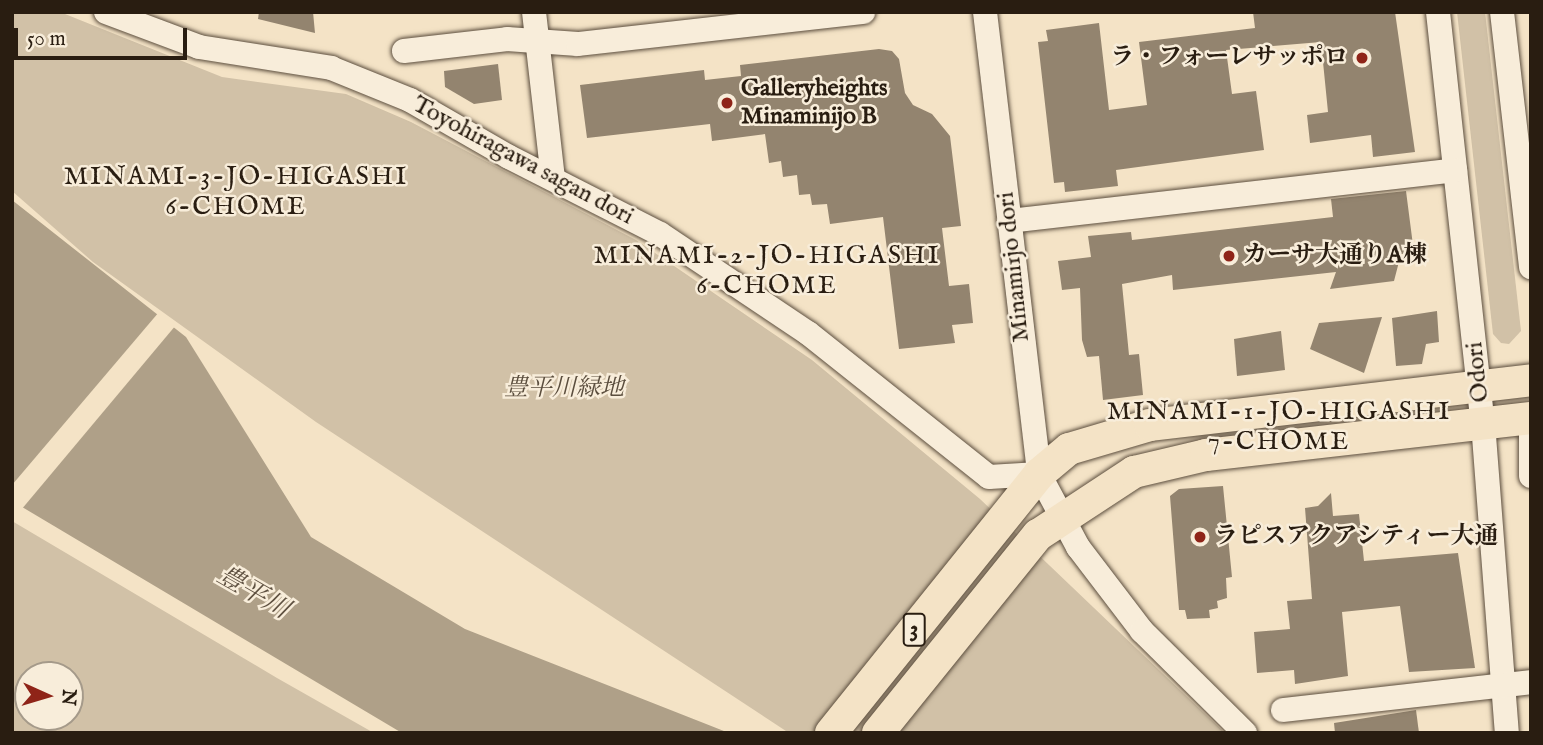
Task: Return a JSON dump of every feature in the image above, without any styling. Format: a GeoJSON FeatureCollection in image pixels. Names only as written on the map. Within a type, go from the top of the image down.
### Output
{"type":"FeatureCollection","features":[{"type":"Feature","properties":{"kind":"main road","name":"3"},"geometry":{"type":"LineString","coordinates":[[831,733],[1039,474],[1069,449],[1150,425],[1531,380]]}},
{"type":"Feature","properties":{"kind":"main road","name":"3"},"geometry":{"type":"LineString","coordinates":[[878,733],[1026,551],[1061,517],[1113,483],[1172,460],[1531,418]]}},
{"type":"Feature","properties":{"kind":"street","name":"Toyohiragawa sagan dori"},"geometry":{"type":"LineString","coordinates":[[106,12],[199,47],[331,68],[368,80],[660,234],[808,333],[989,477],[1039,474]]}},
{"type":"Feature","properties":{"kind":"street"},"geometry":{"type":"LineString","coordinates":[[534,12],[553,178]]}},
{"type":"Feature","properties":{"kind":"street"},"geometry":{"type":"LineString","coordinates":[[404,51],[507,39],[578,44],[863,12]]}},
{"type":"Feature","properties":{"kind":"street","name":"Minami1jo dori"},"geometry":{"type":"LineString","coordinates":[[985,12],[1039,474],[1061,517]]}},
{"type":"Feature","properties":{"kind":"street","name":"Odori"},"geometry":{"type":"LineString","coordinates":[[1438,12],[1480,386],[1501,685],[1507,733]]}},
{"type":"Feature","properties":{"kind":"street"},"geometry":{"type":"LineString","coordinates":[[1502,12],[1531,267]]}},
{"type":"Feature","properties":{"kind":"street"},"geometry":{"type":"LineString","coordinates":[[1009,221],[1455,170]]}},
{"type":"Feature","properties":{"kind":"street"},"geometry":{"type":"LineString","coordinates":[[1531,429],[1531,476]]}},
{"type":"Feature","properties":{"kind":"street"},"geometry":{"type":"LineString","coordinates":[[1061,517],[1142,631],[1245,733]]}},
{"type":"Feature","properties":{"kind":"street"},"geometry":{"type":"LineString","coordinates":[[1283,710],[1531,682]]}},
{"type":"Feature","properties":{"kind":"green space","name":"豊平川緑地"},"geometry":{"type":"Polygon","coordinates":[[[12,12],[60,12],[222,77],[346,94],[411,122],[636,240],[812,360],[980,499],[1225,733],[789,733],[316,422],[93,262],[12,191],[12,12]]]}},
{"type":"Feature","properties":{"kind":"green space"},"geometry":{"type":"Polygon","coordinates":[[[1457,12],[1485,12],[1521,331],[1509,344],[1501,343],[1493,334],[1457,12]]]}},
{"type":"Feature","properties":{"kind":"green space"},"geometry":{"type":"Polygon","coordinates":[[[12,521],[277,678],[374,733],[12,733],[12,521]]]}},
{"type":"Feature","properties":{"kind":"water","name":"豊平川"},"geometry":{"type":"Polygon","coordinates":[[[12,200],[186,337],[311,537],[465,629],[729,733],[402,733],[12,501],[12,200]]]}},
{"type":"Feature","properties":{"kind":"pier"},"geometry":{"type":"Polygon","coordinates":[[[159,312],[176,325],[21,510],[12,505],[12,485],[159,312]]]}},
{"type":"Feature","properties":{"kind":"building"},"geometry":{"type":"Polygon","coordinates":[[[259,12],[313,12],[315,33],[258,19],[259,12]]]}},
{"type":"Feature","properties":{"kind":"building"},"geometry":{"type":"Polygon","coordinates":[[[1253,12],[1395,12],[1415,152],[1373,157],[1371,135],[1310,143],[1307,115],[1328,112],[1321,42],[1226,50],[1232,94],[1256,91],[1264,150],[1116,170],[1118,186],[1065,192],[1064,182],[1054,183],[1038,42],[1048,41],[1046,30],[1099,23],[1109,110],[1147,105],[1139,42],[1255,28],[1253,12]]]}},
{"type":"Feature","properties":{"kind":"building"},"geometry":{"type":"Polygon","coordinates":[[[879,49],[892,51],[899,59],[905,93],[913,105],[932,114],[950,136],[961,226],[942,228],[949,286],[969,284],[973,323],[952,325],[955,343],[899,349],[883,217],[830,224],[827,204],[812,205],[810,194],[799,195],[797,175],[783,177],[781,161],[769,163],[765,134],[712,141],[710,124],[587,138],[580,85],[704,70],[705,80],[741,76],[740,65],[879,49]]]}},
{"type":"Feature","properties":{"kind":"building"},"geometry":{"type":"Polygon","coordinates":[[[498,64],[502,100],[474,104],[445,87],[444,71],[498,64]]]}},
{"type":"Feature","properties":{"kind":"building"},"geometry":{"type":"Polygon","coordinates":[[[1406,191],[1414,253],[1401,254],[1394,281],[1330,289],[1336,272],[1173,290],[1172,275],[1122,284],[1129,355],[1139,354],[1143,395],[1103,400],[1099,356],[1087,357],[1082,340],[1080,288],[1062,290],[1058,261],[1091,257],[1088,236],[1131,232],[1132,240],[1333,217],[1331,199],[1406,191]]]}},
{"type":"Feature","properties":{"kind":"building"},"geometry":{"type":"Polygon","coordinates":[[[1437,311],[1439,342],[1426,344],[1422,364],[1396,366],[1392,318],[1437,311]]]}},
{"type":"Feature","properties":{"kind":"building"},"geometry":{"type":"Polygon","coordinates":[[[1382,317],[1364,373],[1310,349],[1319,323],[1382,317]]]}},
{"type":"Feature","properties":{"kind":"building"},"geometry":{"type":"Polygon","coordinates":[[[1281,331],[1285,370],[1237,376],[1234,339],[1281,331]]]}},
{"type":"Feature","properties":{"kind":"building","name":"ラピスアクアシティー大通"},"geometry":{"type":"Polygon","coordinates":[[[1223,486],[1232,577],[1226,578],[1227,598],[1217,601],[1218,608],[1209,610],[1210,618],[1187,619],[1185,610],[1179,610],[1170,496],[1179,489],[1223,486]]]}},
{"type":"Feature","properties":{"kind":"building"},"geometry":{"type":"Polygon","coordinates":[[[1331,493],[1333,516],[1359,514],[1364,561],[1458,553],[1475,668],[1409,672],[1400,606],[1342,612],[1348,676],[1295,684],[1294,670],[1257,673],[1254,632],[1290,629],[1287,601],[1312,599],[1305,508],[1318,506],[1331,493]]]}},
{"type":"Feature","properties":{"kind":"building"},"geometry":{"type":"Polygon","coordinates":[[[1416,710],[1419,733],[1335,733],[1334,723],[1416,710]]]}},
{"type":"Feature","properties":{"kind":"place","name":"ラ・フォーレサッポロ"},"geometry":{"type":"Point","coordinates":[1362,58]}},
{"type":"Feature","properties":{"kind":"place","name":"Galleryheights Minaminijo B"},"geometry":{"type":"Point","coordinates":[727,103]}},
{"type":"Feature","properties":{"kind":"place","name":"カーサ大通りA棟"},"geometry":{"type":"Point","coordinates":[1229,256]}},
{"type":"Feature","properties":{"kind":"place","name":"ラピスアクアシティー大通"},"geometry":{"type":"Point","coordinates":[1200,537]}},
{"type":"Feature","properties":{"kind":"district","name":"MINAMI-3-JO-HIGASHI 6-CHOME"},"geometry":{"type":"Point","coordinates":[236,192]}},
{"type":"Feature","properties":{"kind":"district","name":"MINAMI-2-JO-HIGASHI 6-CHOME"},"geometry":{"type":"Point","coordinates":[767,271]}},
{"type":"Feature","properties":{"kind":"district","name":"MINAMI-1-JO-HIGASHI 7-CHOME"},"geometry":{"type":"Point","coordinates":[1279,427]}}]}
